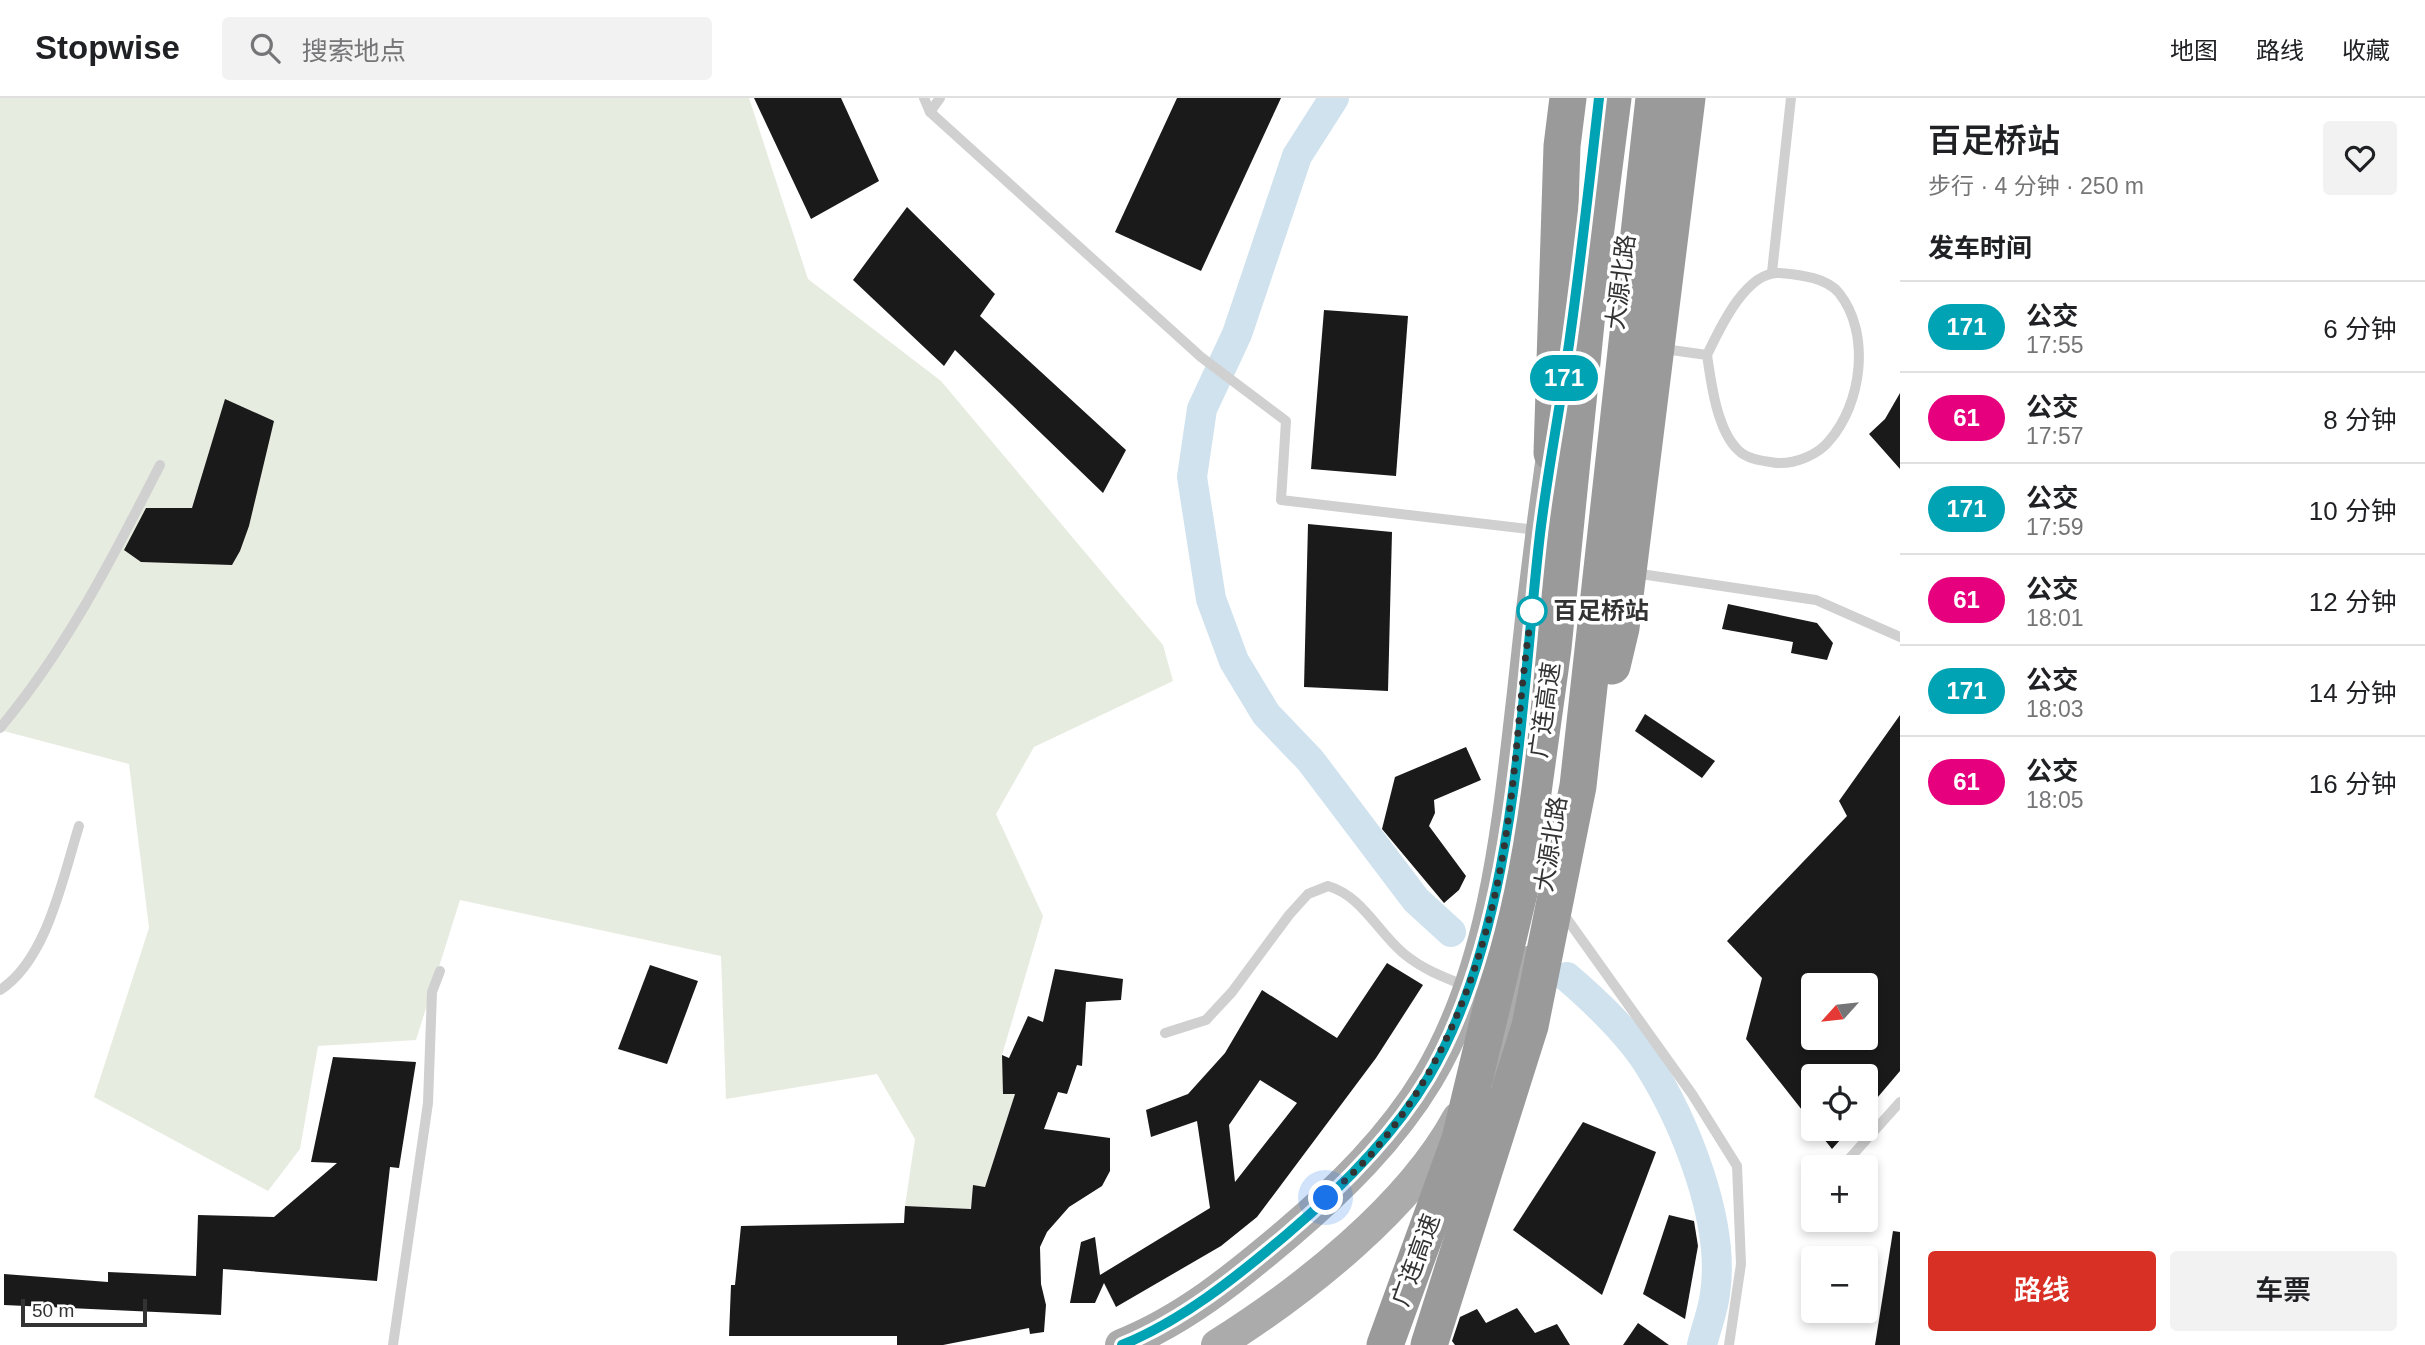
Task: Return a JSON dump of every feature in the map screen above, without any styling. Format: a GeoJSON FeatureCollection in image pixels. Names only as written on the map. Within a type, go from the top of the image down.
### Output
{"type":"FeatureCollection","features":[{"type":"Feature","properties":{"kind":"highway"},"geometry":{"type":"LineString","coordinates":[[1551,667],[1552,394],[1562,146],[1567,98]]}},
{"type":"Feature","properties":{"kind":"highway","name":"广连高速"},"geometry":{"type":"LineString","coordinates":[[1385,1345],[1460,1139],[1519,893],[1551,667],[1594,244],[1613,98]]}},
{"type":"Feature","properties":{"kind":"highway","name":"广连高速"},"geometry":{"type":"LineString","coordinates":[[1429,1345],[1530,1027],[1578,786],[1654,98]]}},
{"type":"Feature","properties":{"kind":"highway"},"geometry":{"type":"LineString","coordinates":[[1566,847],[1621,628],[1688,98]]}},
{"type":"Feature","properties":{"kind":"main road","name":"大源北路"},"geometry":{"type":"LineString","coordinates":[[1217,1345],[1293,1295],[1338,1257],[1445,1143],[1505,1033],[1523,984],[1545,890],[1570,713],[1585,567],[1599,98]]}},
{"type":"Feature","properties":{"kind":"main road","name":"大源北路"},"geometry":{"type":"LineString","coordinates":[[1121,1345],[1152,1332],[1231,1282],[1309,1215],[1379,1146],[1428,1078],[1469,988],[1491,909],[1507,829],[1541,530],[1592,339],[1644,98]]}},
{"type":"Feature","properties":{"kind":"lane"},"geometry":{"type":"LineString","coordinates":[[924,98],[930,112],[1202,356],[1286,421],[1281,500],[1541,530]]}},
{"type":"Feature","properties":{"kind":"lane"},"geometry":{"type":"LineString","coordinates":[[930,112],[940,98]]}},
{"type":"Feature","properties":{"kind":"lane"},"geometry":{"type":"LineString","coordinates":[[1772,272],[1791,98]]}},
{"type":"Feature","properties":{"kind":"lane"},"geometry":{"type":"LineString","coordinates":[[1772,272],[1810,276],[1838,292],[1859,339],[1852,398],[1844,421],[1828,443],[1810,456],[1788,463],[1759,461],[1738,450],[1721,420],[1707,355],[1737,300],[1755,282],[1772,272]]}},
{"type":"Feature","properties":{"kind":"lane"},"geometry":{"type":"LineString","coordinates":[[1592,339],[1707,355]]}},
{"type":"Feature","properties":{"kind":"lane"},"geometry":{"type":"LineString","coordinates":[[0,727],[61,648],[105,572],[160,465]]}},
{"type":"Feature","properties":{"kind":"lane"},"geometry":{"type":"LineString","coordinates":[[1585,567],[1816,600],[1900,637]]}},
{"type":"Feature","properties":{"kind":"lane"},"geometry":{"type":"LineString","coordinates":[[0,990],[34,954],[55,904],[79,826]]}},
{"type":"Feature","properties":{"kind":"lane"},"geometry":{"type":"LineString","coordinates":[[1165,1033],[1206,1020],[1232,992],[1289,915],[1308,894],[1328,886],[1345,891],[1402,953],[1430,972],[1469,988]]}},
{"type":"Feature","properties":{"kind":"lane"},"geometry":{"type":"LineString","coordinates":[[1545,890],[1610,976],[1737,1166],[1741,1264],[1729,1345]]}},
{"type":"Feature","properties":{"kind":"lane"},"geometry":{"type":"LineString","coordinates":[[393,1345],[428,1102],[432,992],[440,971]]}},
{"type":"Feature","properties":{"kind":"lane"},"geometry":{"type":"LineString","coordinates":[[1853,1155],[1898,1106]]}},
{"type":"Feature","properties":{"kind":"shaded area"},"geometry":{"type":"Polygon","coordinates":[[[0,98],[749,98],[808,279],[941,381],[1163,645],[1173,681],[1034,747],[996,814],[1043,916],[1002,1055],[1015,1094],[985,1187],[973,1185],[971,1209],[905,1206],[915,1139],[877,1074],[726,1099],[721,956],[460,900],[416,1040],[318,1046],[300,1149],[268,1191],[94,1097],[149,928],[129,764],[0,730],[0,98]]]}},
{"type":"Feature","properties":{"kind":"building"},"geometry":{"type":"Polygon","coordinates":[[[754,98],[841,98],[879,181],[811,219],[754,98]]]}},
{"type":"Feature","properties":{"kind":"building"},"geometry":{"type":"Polygon","coordinates":[[[1177,98],[1281,98],[1201,271],[1115,232],[1177,98]]]}},
{"type":"Feature","properties":{"kind":"building"},"geometry":{"type":"Polygon","coordinates":[[[907,207],[995,294],[980,316],[1126,450],[1103,493],[955,350],[944,366],[853,280],[907,207]]]}},
{"type":"Feature","properties":{"kind":"building"},"geometry":{"type":"Polygon","coordinates":[[[1324,310],[1408,316],[1396,476],[1311,469],[1324,310]]]}},
{"type":"Feature","properties":{"kind":"building"},"geometry":{"type":"Polygon","coordinates":[[[1900,393],[1900,469],[1869,434],[1885,419],[1900,393]]]}},
{"type":"Feature","properties":{"kind":"building"},"geometry":{"type":"Polygon","coordinates":[[[225,399],[274,421],[249,526],[240,551],[232,565],[141,562],[124,550],[146,508],[192,508],[225,399]]]}},
{"type":"Feature","properties":{"kind":"building"},"geometry":{"type":"Polygon","coordinates":[[[1308,524],[1392,532],[1388,691],[1304,687],[1308,524]]]}},
{"type":"Feature","properties":{"kind":"building"},"geometry":{"type":"Polygon","coordinates":[[[1728,604],[1817,623],[1833,643],[1827,660],[1791,653],[1793,642],[1722,629],[1728,604]]]}},
{"type":"Feature","properties":{"kind":"building"},"geometry":{"type":"Polygon","coordinates":[[[1645,714],[1715,761],[1702,778],[1635,731],[1645,714]]]}},
{"type":"Feature","properties":{"kind":"building"},"geometry":{"type":"Polygon","coordinates":[[[1900,715],[1900,1071],[1878,1097],[1878,1064],[1801,1064],[1801,1109],[1746,1039],[1762,978],[1727,941],[1847,816],[1839,801],[1900,715]]]}},
{"type":"Feature","properties":{"kind":"building"},"geometry":{"type":"Polygon","coordinates":[[[1466,747],[1481,780],[1434,800],[1435,813],[1429,826],[1466,876],[1459,890],[1444,903],[1382,829],[1395,777],[1466,747]]]}},
{"type":"Feature","properties":{"kind":"building"},"geometry":{"type":"Polygon","coordinates":[[[1387,963],[1423,985],[1376,1058],[1257,1217],[1221,1246],[1116,1307],[1104,1283],[1095,1303],[1070,1303],[1081,1242],[1095,1237],[1100,1275],[1210,1208],[1197,1121],[1151,1137],[1146,1110],[1188,1094],[1225,1053],[1262,990],[1337,1038],[1387,963]],[[1260,1080],[1229,1125],[1235,1182],[1297,1103],[1260,1080]]]}},
{"type":"Feature","properties":{"kind":"building"},"geometry":{"type":"Polygon","coordinates":[[[650,965],[698,981],[667,1064],[618,1049],[650,965]]]}},
{"type":"Feature","properties":{"kind":"building"},"geometry":{"type":"Polygon","coordinates":[[[1055,969],[1123,979],[1121,1000],[1086,1002],[1082,1066],[1077,1065],[1067,1094],[1058,1092],[1044,1129],[1110,1138],[1110,1171],[1102,1186],[1069,1207],[1047,1232],[1040,1247],[1041,1284],[1046,1305],[1044,1332],[1030,1334],[1029,1328],[943,1345],[897,1345],[897,1336],[729,1336],[731,1285],[735,1285],[741,1226],[904,1223],[905,1206],[971,1209],[973,1185],[985,1187],[1015,1094],[1003,1094],[1002,1055],[1009,1058],[1028,1016],[1043,1022],[1055,969]]]}},
{"type":"Feature","properties":{"kind":"building"},"geometry":{"type":"Polygon","coordinates":[[[333,1057],[416,1062],[399,1168],[390,1167],[377,1281],[223,1269],[221,1315],[4,1305],[4,1274],[108,1282],[108,1272],[196,1276],[198,1215],[274,1217],[337,1163],[311,1162],[333,1057]]]}},
{"type":"Feature","properties":{"kind":"building"},"geometry":{"type":"Polygon","coordinates":[[[1583,1122],[1656,1152],[1602,1295],[1513,1230],[1583,1122]]]}},
{"type":"Feature","properties":{"kind":"building"},"geometry":{"type":"Polygon","coordinates":[[[1826,1141],[1839,1141],[1832,1149],[1826,1141]]]}},
{"type":"Feature","properties":{"kind":"building"},"geometry":{"type":"Polygon","coordinates":[[[1669,1215],[1694,1221],[1698,1246],[1685,1319],[1643,1294],[1669,1215]]]}},
{"type":"Feature","properties":{"kind":"building"},"geometry":{"type":"Polygon","coordinates":[[[1893,1231],[1900,1232],[1900,1345],[1875,1345],[1893,1231]]]}},
{"type":"Feature","properties":{"kind":"building"},"geometry":{"type":"Polygon","coordinates":[[[1517,1308],[1535,1333],[1557,1324],[1570,1345],[1455,1345],[1452,1341],[1460,1317],[1477,1309],[1486,1323],[1517,1308]]]}},
{"type":"Feature","properties":{"kind":"building"},"geometry":{"type":"Polygon","coordinates":[[[1638,1323],[1669,1345],[1623,1345],[1638,1323]]]}},
{"type":"Feature","properties":{"kind":"waterway"},"geometry":{"type":"LineString","coordinates":[[1334,98],[1297,156],[1237,334],[1202,409],[1192,477],[1211,599],[1234,661],[1266,714],[1310,760],[1416,900],[1451,932]]}},
{"type":"Feature","properties":{"kind":"waterway"},"geometry":{"type":"LineString","coordinates":[[1567,977],[1610,1017],[1639,1050],[1661,1086],[1688,1143],[1708,1205],[1717,1266],[1714,1300],[1702,1345]]}},
{"type":"Feature","properties":{"kind":"bus line","name":"171"},"geometry":{"type":"LineString","coordinates":[[1122,1345],[1152,1332],[1231,1282],[1309,1215],[1379,1146],[1428,1078],[1469,988],[1491,909],[1507,829],[1541,530],[1570,335],[1599,98]]}},
{"type":"Feature","properties":{"kind":"place","name":"百足桥站"},"geometry":{"type":"Point","coordinates":[1532,611]}},
{"type":"Feature","properties":{"kind":"route"},"geometry":{"type":"LineString","coordinates":[[1326,1198],[1379,1146],[1428,1078],[1469,988],[1491,909],[1507,829],[1532,611]]}}]}
